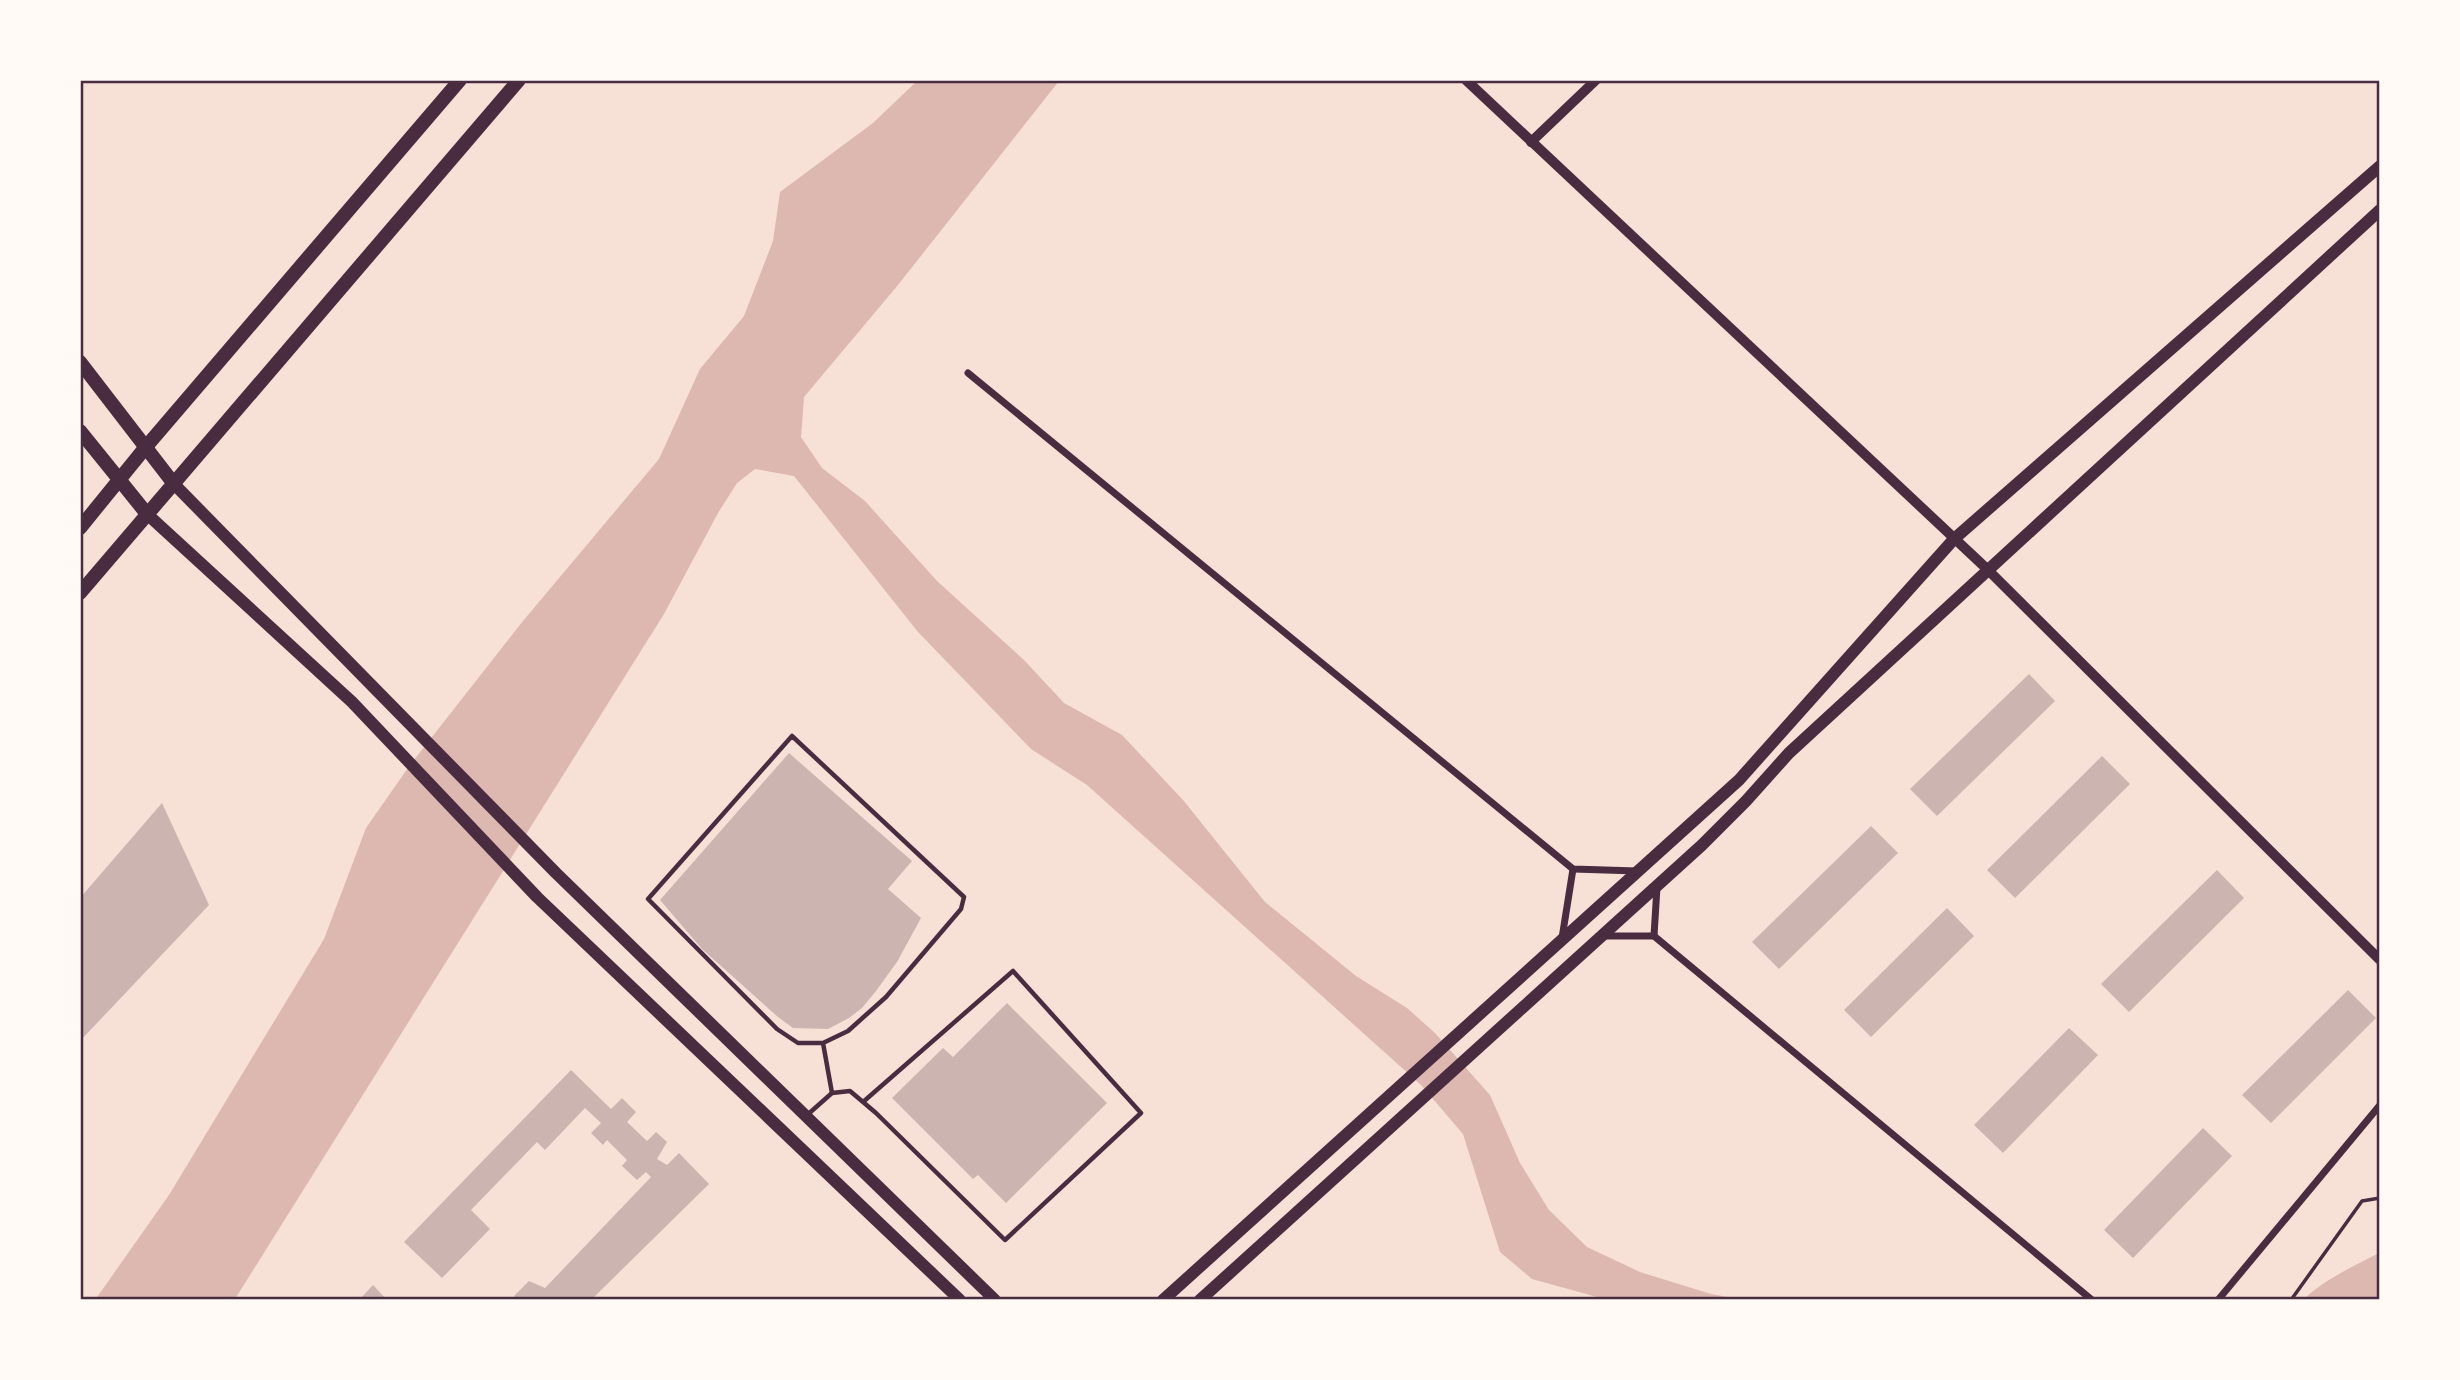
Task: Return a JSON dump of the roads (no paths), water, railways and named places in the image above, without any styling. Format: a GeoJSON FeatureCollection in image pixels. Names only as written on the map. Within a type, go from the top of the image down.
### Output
{"type":"FeatureCollection","features":[{"type":"Feature","properties":{"kind":"main road"},"geometry":{"type":"LineString","coordinates":[[80,528],[145,448],[460,80]]}},
{"type":"Feature","properties":{"kind":"main road"},"geometry":{"type":"LineString","coordinates":[[80,593],[519,80]]}},
{"type":"Feature","properties":{"kind":"main road"},"geometry":{"type":"LineString","coordinates":[[1163,1300],[1739,780],[1954,539],[2379,166]]}},
{"type":"Feature","properties":{"kind":"main road"},"geometry":{"type":"LineString","coordinates":[[1200,1300],[1657,885],[1746,801],[1789,753],[2379,210]]}},
{"type":"Feature","properties":{"kind":"main road"},"geometry":{"type":"LineString","coordinates":[[80,362],[174,484],[370,685],[556,873],[995,1300]]}},
{"type":"Feature","properties":{"kind":"main road"},"geometry":{"type":"LineString","coordinates":[[80,431],[147,514],[352,702],[537,897],[960,1300]]}},
{"type":"Feature","properties":{"kind":"street"},"geometry":{"type":"LineString","coordinates":[[1466,80],[1987,569],[2379,960]]}},
{"type":"Feature","properties":{"kind":"street"},"geometry":{"type":"LineString","coordinates":[[1531,142],[1596,80]]}},
{"type":"Feature","properties":{"kind":"street"},"geometry":{"type":"LineString","coordinates":[[968,373],[1573,869],[1637,872]]}},
{"type":"Feature","properties":{"kind":"street"},"geometry":{"type":"LineString","coordinates":[[1562,939],[1573,869]]}},
{"type":"Feature","properties":{"kind":"street"},"geometry":{"type":"LineString","coordinates":[[1654,936],[1657,885]]}},
{"type":"Feature","properties":{"kind":"street"},"geometry":{"type":"LineString","coordinates":[[1600,936],[1654,936],[2092,1300]]}},
{"type":"Feature","properties":{"kind":"street"},"geometry":{"type":"LineString","coordinates":[[2218,1300],[2379,1105]]}},
{"type":"Feature","properties":{"kind":"lane"},"geometry":{"type":"LineString","coordinates":[[792,736],[964,897],[961,909],[886,997],[848,1031],[822,1043],[797,1042],[776,1029],[648,899],[792,736]]}},
{"type":"Feature","properties":{"kind":"lane"},"geometry":{"type":"LineString","coordinates":[[806,1116],[832,1093],[850,1091],[1005,1240],[1141,1113],[1013,971],[863,1102]]}},
{"type":"Feature","properties":{"kind":"lane"},"geometry":{"type":"LineString","coordinates":[[822,1043],[832,1093]]}}]}
